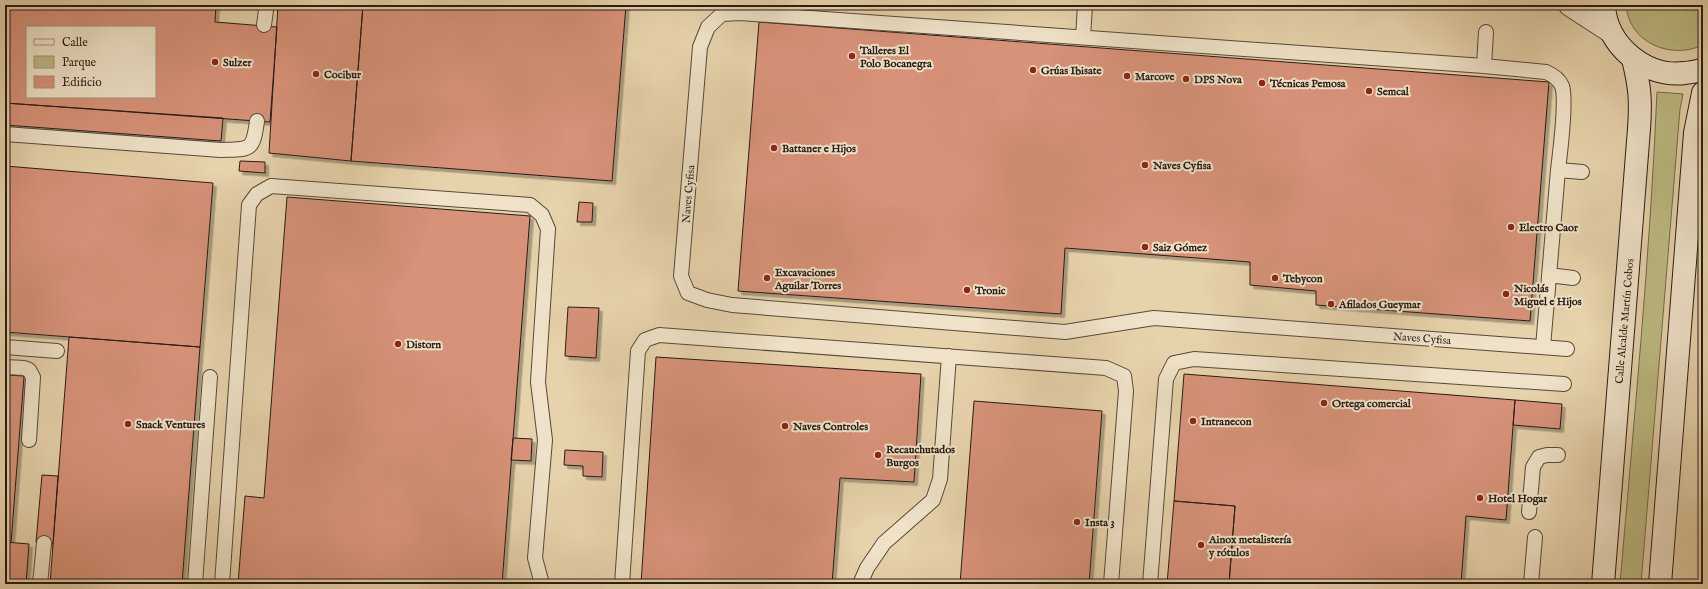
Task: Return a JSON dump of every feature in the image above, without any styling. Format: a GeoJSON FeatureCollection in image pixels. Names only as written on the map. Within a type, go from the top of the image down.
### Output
{"type":"FeatureCollection","features":[{"type":"Feature","properties":{"kind":"main road"},"geometry":{"type":"LineString","coordinates":[[1570,5],[1610,31]]}},
{"type":"Feature","properties":{"kind":"main road"},"geometry":{"type":"LineString","coordinates":[[1604,5],[1610,31],[1620,46],[1633,59],[1654,70],[1677,74],[1703,69]]}},
{"type":"Feature","properties":{"kind":"main road","name":"Calle Alcalde Martín Cobos"},"geometry":{"type":"LineString","coordinates":[[1603,584],[1641,100],[1633,59]]}},
{"type":"Feature","properties":{"kind":"main road"},"geometry":{"type":"LineString","coordinates":[[1660,584],[1694,141],[1703,93]]}},
{"type":"Feature","properties":{"kind":"lane"},"geometry":{"type":"LineString","coordinates":[[264,5],[266,10],[264,25]]}},
{"type":"Feature","properties":{"kind":"lane"},"geometry":{"type":"LineString","coordinates":[[1083,37],[1085,5]]}},
{"type":"Feature","properties":{"kind":"lane","name":"Naves Cyfisa"},"geometry":{"type":"LineString","coordinates":[[1543,347],[1563,109],[1562,87],[1555,76],[1546,72],[1484,66],[1083,37],[822,12],[722,14],[708,27],[700,47],[681,276],[688,293],[707,300],[732,305],[1065,332],[1154,318],[1567,349]]}},
{"type":"Feature","properties":{"kind":"lane"},"geometry":{"type":"LineString","coordinates":[[1484,66],[1486,32]]}},
{"type":"Feature","properties":{"kind":"lane"},"geometry":{"type":"LineString","coordinates":[[5,134],[221,150],[243,149],[252,145],[257,121]]}},
{"type":"Feature","properties":{"kind":"lane"},"geometry":{"type":"LineString","coordinates":[[1558,170],[1582,172]]}},
{"type":"Feature","properties":{"kind":"lane"},"geometry":{"type":"LineString","coordinates":[[222,584],[249,205],[257,194],[271,186],[530,205],[542,215],[548,229],[538,382],[545,440],[535,558],[542,584]]}},
{"type":"Feature","properties":{"kind":"lane"},"geometry":{"type":"LineString","coordinates":[[1549,275],[1573,278]]}},
{"type":"Feature","properties":{"kind":"lane"},"geometry":{"type":"LineString","coordinates":[[622,584],[638,351],[645,340],[659,335],[1106,368],[1124,376],[1126,391],[1111,584]]}},
{"type":"Feature","properties":{"kind":"lane"},"geometry":{"type":"LineString","coordinates":[[5,347],[57,351]]}},
{"type":"Feature","properties":{"kind":"lane"},"geometry":{"type":"LineString","coordinates":[[860,584],[867,568],[884,543],[933,500],[940,479],[949,356]]}},
{"type":"Feature","properties":{"kind":"lane"},"geometry":{"type":"LineString","coordinates":[[1150,584],[1166,379],[1174,363],[1194,359],[1564,384]]}},
{"type":"Feature","properties":{"kind":"lane"},"geometry":{"type":"LineString","coordinates":[[5,367],[24,368],[29,370],[33,378],[29,440]]}},
{"type":"Feature","properties":{"kind":"lane"},"geometry":{"type":"LineString","coordinates":[[195,584],[210,377]]}},
{"type":"Feature","properties":{"kind":"lane"},"geometry":{"type":"LineString","coordinates":[[1529,512],[1533,467],[1539,457],[1558,455]]}},
{"type":"Feature","properties":{"kind":"lane"},"geometry":{"type":"LineString","coordinates":[[1531,584],[1535,537]]}},
{"type":"Feature","properties":{"kind":"lane"},"geometry":{"type":"LineString","coordinates":[[40,584],[44,543]]}},
{"type":"Feature","properties":{"kind":"green space"},"geometry":{"type":"Polygon","coordinates":[[[1626,5],[1703,5],[1703,45],[1691,49],[1678,50],[1665,49],[1654,45],[1643,38],[1635,29],[1629,18],[1626,5]]]}},
{"type":"Feature","properties":{"kind":"green space"},"geometry":{"type":"Polygon","coordinates":[[[1657,92],[1683,94],[1680,109],[1641,584],[1620,584],[1646,276],[1657,92]]]}},
{"type":"Feature","properties":{"kind":"building","name":"Sulzer"},"geometry":{"type":"Polygon","coordinates":[[[5,5],[216,5],[215,22],[277,27],[270,122],[5,103],[5,5]]]}},
{"type":"Feature","properties":{"kind":"building","name":"Cocibur"},"geometry":{"type":"Polygon","coordinates":[[[278,5],[363,5],[351,161],[269,153],[278,5]]]}},
{"type":"Feature","properties":{"kind":"building"},"geometry":{"type":"Polygon","coordinates":[[[363,5],[626,5],[612,181],[351,161],[363,5]]]}},
{"type":"Feature","properties":{"kind":"building","name":"Naves Cyfisa"},"geometry":{"type":"Polygon","coordinates":[[[759,22],[1549,82],[1530,321],[1316,305],[1316,291],[1250,285],[1250,262],[1065,248],[1061,314],[738,291],[759,22]]]}},
{"type":"Feature","properties":{"kind":"building"},"geometry":{"type":"Polygon","coordinates":[[[5,103],[223,118],[221,141],[5,125],[5,103]]]}},
{"type":"Feature","properties":{"kind":"building"},"geometry":{"type":"Polygon","coordinates":[[[240,161],[265,162],[265,173],[239,171],[240,161]]]}},
{"type":"Feature","properties":{"kind":"building"},"geometry":{"type":"Polygon","coordinates":[[[5,166],[213,183],[200,347],[5,332],[5,166]]]}},
{"type":"Feature","properties":{"kind":"building","name":"Distorn"},"geometry":{"type":"Polygon","coordinates":[[[287,197],[530,216],[502,584],[238,584],[245,496],[264,498],[287,197]]]}},
{"type":"Feature","properties":{"kind":"building"},"geometry":{"type":"Polygon","coordinates":[[[579,202],[593,203],[592,222],[577,222],[579,202]]]}},
{"type":"Feature","properties":{"kind":"building"},"geometry":{"type":"Polygon","coordinates":[[[568,307],[599,308],[596,358],[565,356],[568,307]]]}},
{"type":"Feature","properties":{"kind":"building","name":"Snack Ventures"},"geometry":{"type":"Polygon","coordinates":[[[69,337],[200,347],[182,584],[50,584],[69,337]]]}},
{"type":"Feature","properties":{"kind":"building","name":"Naves Controles"},"geometry":{"type":"Polygon","coordinates":[[[656,357],[921,374],[914,482],[840,478],[832,584],[641,584],[656,357]]]}},
{"type":"Feature","properties":{"kind":"building"},"geometry":{"type":"Polygon","coordinates":[[[1184,374],[1515,400],[1506,520],[1466,516],[1461,584],[1229,584],[1235,506],[1174,501],[1184,374]]]}},
{"type":"Feature","properties":{"kind":"building"},"geometry":{"type":"Polygon","coordinates":[[[5,375],[24,376],[11,543],[5,542],[5,375]]]}},
{"type":"Feature","properties":{"kind":"building"},"geometry":{"type":"Polygon","coordinates":[[[1515,400],[1562,404],[1560,429],[1513,425],[1515,400]]]}},
{"type":"Feature","properties":{"kind":"building"},"geometry":{"type":"Polygon","coordinates":[[[974,401],[1102,411],[1089,584],[960,584],[974,401]]]}},
{"type":"Feature","properties":{"kind":"building"},"geometry":{"type":"Polygon","coordinates":[[[513,438],[532,439],[531,461],[511,460],[513,438]]]}},
{"type":"Feature","properties":{"kind":"building"},"geometry":{"type":"Polygon","coordinates":[[[565,450],[603,452],[602,477],[583,476],[583,466],[564,465],[565,450]]]}},
{"type":"Feature","properties":{"kind":"building"},"geometry":{"type":"Polygon","coordinates":[[[42,475],[58,476],[53,544],[36,542],[42,475]]]}},
{"type":"Feature","properties":{"kind":"building","name":"Ainox metalistería y rótulos"},"geometry":{"type":"Polygon","coordinates":[[[1174,501],[1235,506],[1229,584],[1167,584],[1174,501]]]}},
{"type":"Feature","properties":{"kind":"building"},"geometry":{"type":"Polygon","coordinates":[[[5,542],[29,544],[26,584],[5,584],[5,542]]]}},
{"type":"Feature","properties":{"kind":"place","name":"Talleres El Polo Bocanegra"},"geometry":{"type":"Point","coordinates":[852,56]}},
{"type":"Feature","properties":{"kind":"place","name":"Sulzer"},"geometry":{"type":"Point","coordinates":[215,62]}},
{"type":"Feature","properties":{"kind":"place","name":"Grúas Ibisate"},"geometry":{"type":"Point","coordinates":[1033,70]}},
{"type":"Feature","properties":{"kind":"place","name":"Cocibur"},"geometry":{"type":"Point","coordinates":[316,74]}},
{"type":"Feature","properties":{"kind":"place","name":"Marcove"},"geometry":{"type":"Point","coordinates":[1127,76]}},
{"type":"Feature","properties":{"kind":"place","name":"DPS Nova"},"geometry":{"type":"Point","coordinates":[1186,79]}},
{"type":"Feature","properties":{"kind":"place","name":"Técnicas Pemosa"},"geometry":{"type":"Point","coordinates":[1262,83]}},
{"type":"Feature","properties":{"kind":"place","name":"Semcal"},"geometry":{"type":"Point","coordinates":[1369,91]}},
{"type":"Feature","properties":{"kind":"place","name":"Battaner e Hijos"},"geometry":{"type":"Point","coordinates":[774,148]}},
{"type":"Feature","properties":{"kind":"place","name":"Naves Cyfisa"},"geometry":{"type":"Point","coordinates":[1145,165]}},
{"type":"Feature","properties":{"kind":"place","name":"Electro Caor"},"geometry":{"type":"Point","coordinates":[1511,227]}},
{"type":"Feature","properties":{"kind":"place","name":"Saiz Gómez"},"geometry":{"type":"Point","coordinates":[1145,247]}},
{"type":"Feature","properties":{"kind":"place","name":"Excavaciones Aguilar Torres"},"geometry":{"type":"Point","coordinates":[767,278]}},
{"type":"Feature","properties":{"kind":"place","name":"Tebycon"},"geometry":{"type":"Point","coordinates":[1275,278]}},
{"type":"Feature","properties":{"kind":"place","name":"Tronic"},"geometry":{"type":"Point","coordinates":[967,290]}},
{"type":"Feature","properties":{"kind":"place","name":"Nicolás Miguel e Hijos"},"geometry":{"type":"Point","coordinates":[1506,294]}},
{"type":"Feature","properties":{"kind":"place","name":"Afilados Gueymar"},"geometry":{"type":"Point","coordinates":[1331,304]}},
{"type":"Feature","properties":{"kind":"place","name":"Distorn"},"geometry":{"type":"Point","coordinates":[398,344]}},
{"type":"Feature","properties":{"kind":"place","name":"Ortega comercial"},"geometry":{"type":"Point","coordinates":[1324,403]}},
{"type":"Feature","properties":{"kind":"place","name":"Intranecon"},"geometry":{"type":"Point","coordinates":[1193,421]}},
{"type":"Feature","properties":{"kind":"place","name":"Snack Ventures"},"geometry":{"type":"Point","coordinates":[128,424]}},
{"type":"Feature","properties":{"kind":"place","name":"Naves Controles"},"geometry":{"type":"Point","coordinates":[785,426]}},
{"type":"Feature","properties":{"kind":"place","name":"Recauchutados Burgos"},"geometry":{"type":"Point","coordinates":[878,455]}},
{"type":"Feature","properties":{"kind":"place","name":"Hotel Hogar"},"geometry":{"type":"Point","coordinates":[1480,498]}},
{"type":"Feature","properties":{"kind":"place","name":"Insta 3"},"geometry":{"type":"Point","coordinates":[1077,522]}},
{"type":"Feature","properties":{"kind":"place","name":"Ainox metalistería y rótulos"},"geometry":{"type":"Point","coordinates":[1201,545]}}]}
